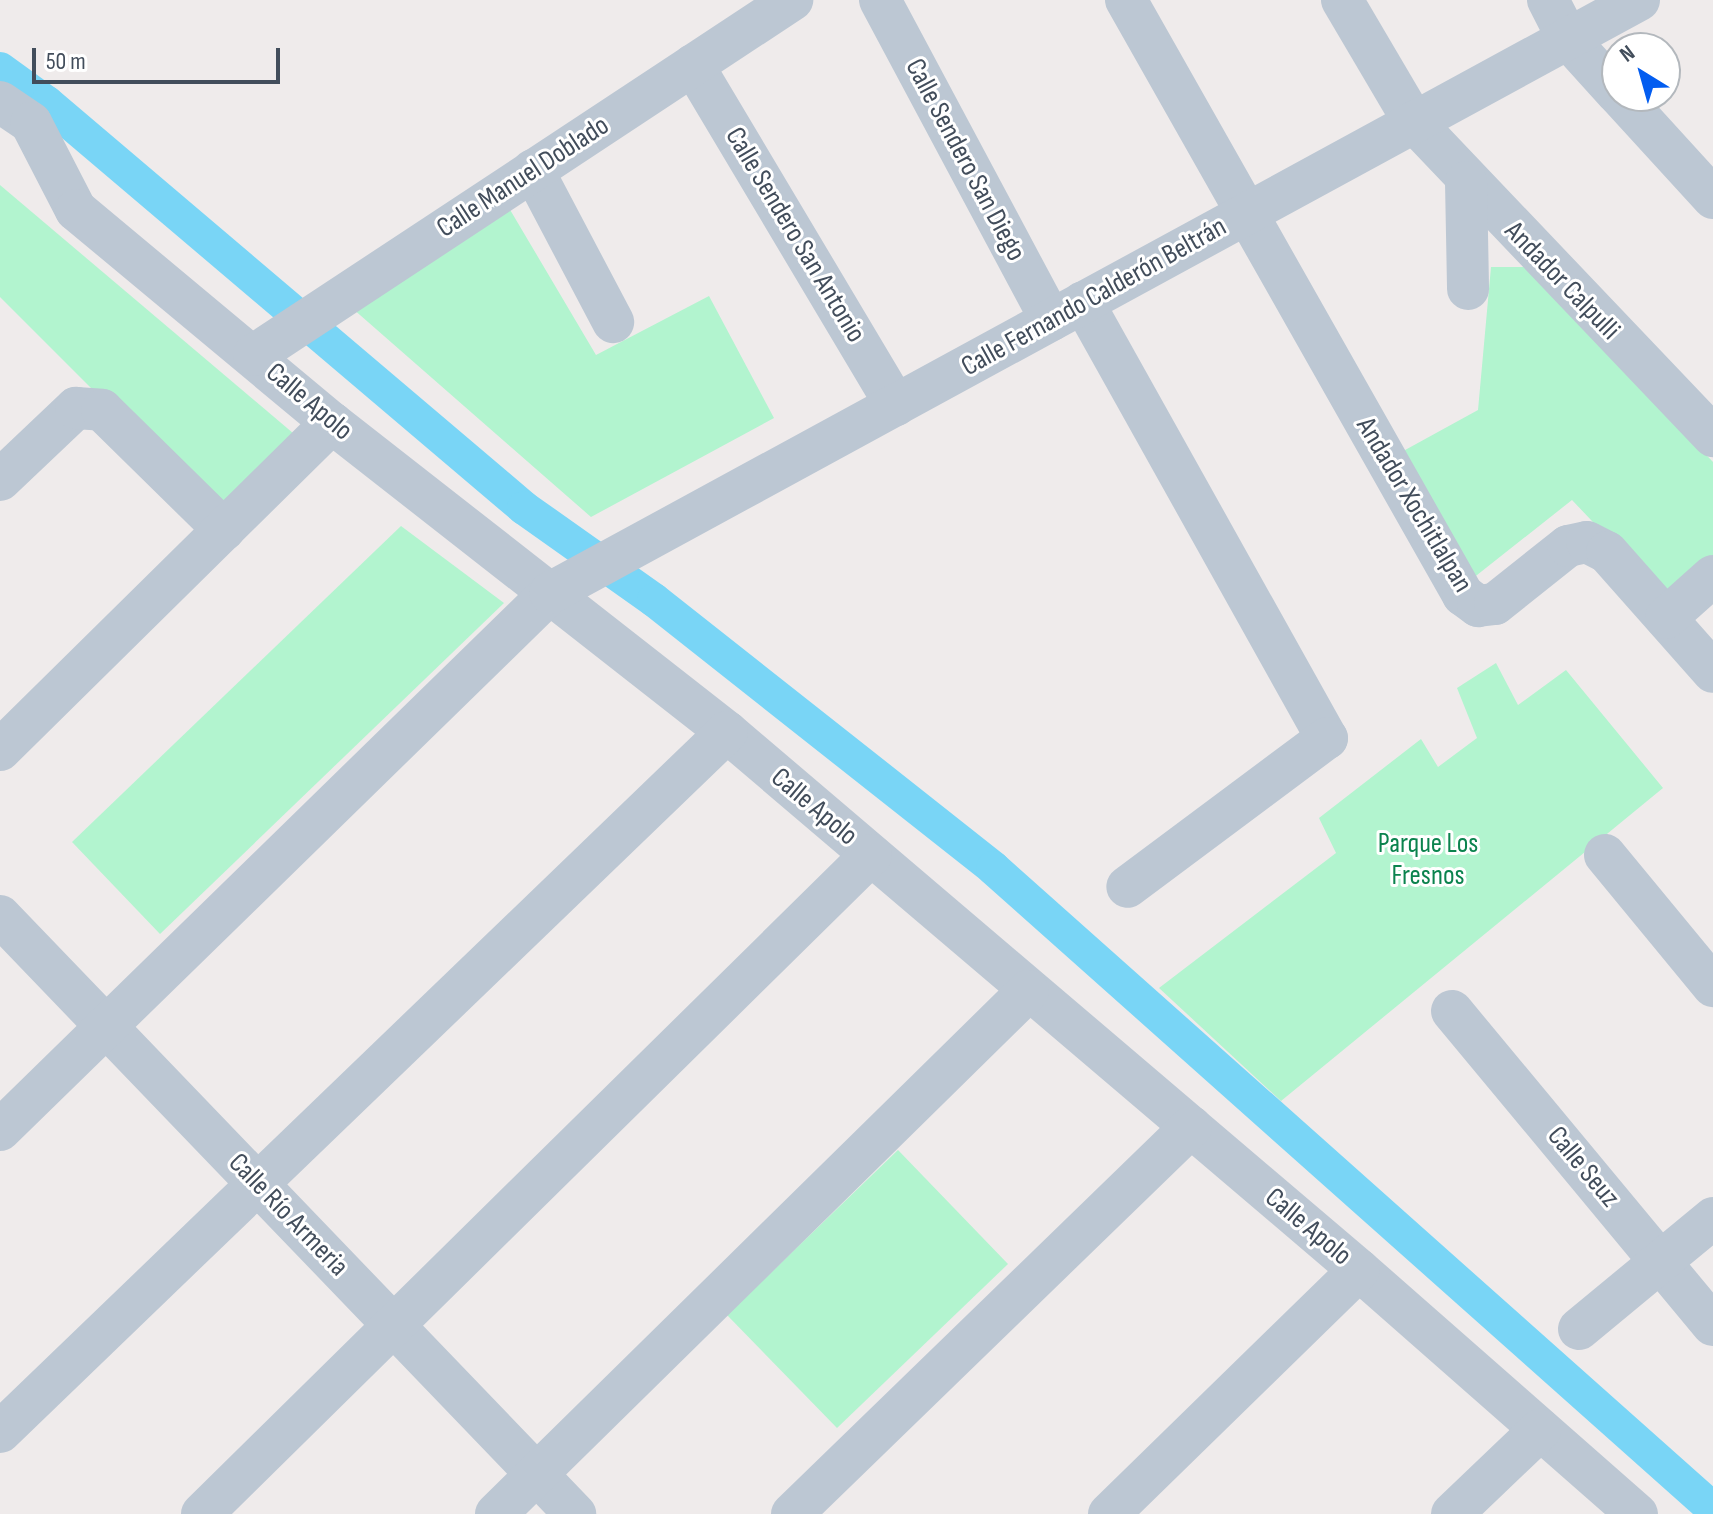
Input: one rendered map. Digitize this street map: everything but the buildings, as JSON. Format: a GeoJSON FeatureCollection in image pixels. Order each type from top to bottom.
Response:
{"type":"FeatureCollection","features":[{"type":"Feature","properties":{"kind":"street","name":"Calle Manuel Doblado"},"geometry":{"type":"LineString","coordinates":[[268,345],[792,0]]}},
{"type":"Feature","properties":{"kind":"street","name":"Calle Sendero San Diego"},"geometry":{"type":"LineString","coordinates":[[880,0],[1327,738],[1127,887]]}},
{"type":"Feature","properties":{"kind":"street","name":"Andador Xochitlalpan"},"geometry":{"type":"LineString","coordinates":[[1126,0],[1244,215],[1463,595],[1478,606],[1495,604],[1568,546],[1587,542],[1607,552],[1713,672]]}},
{"type":"Feature","properties":{"kind":"street","name":"Andador Calpulli"},"geometry":{"type":"LineString","coordinates":[[1342,0],[1414,122],[1466,182],[1705,413]]}},
{"type":"Feature","properties":{"kind":"street"},"geometry":{"type":"LineString","coordinates":[[1548,0],[1568,39],[1601,75]]}},
{"type":"Feature","properties":{"kind":"street","name":"Calle Fernando Calderón Beltrán"},"geometry":{"type":"LineString","coordinates":[[0,1130],[565,585],[1639,0]]}},
{"type":"Feature","properties":{"kind":"street","name":"Calle Sendero San Antonio"},"geometry":{"type":"LineString","coordinates":[[693,65],[896,405]]}},
{"type":"Feature","properties":{"kind":"street","name":"Calle Apolo"},"geometry":{"type":"LineString","coordinates":[[0,102],[31,123],[76,210],[268,345],[332,423],[565,585],[727,732],[1359,1270],[1637,1514]]}},
{"type":"Feature","properties":{"kind":"street"},"geometry":{"type":"LineString","coordinates":[[1634,112],[1713,198]]}},
{"type":"Feature","properties":{"kind":"street"},"geometry":{"type":"LineString","coordinates":[[533,170],[613,322]]}},
{"type":"Feature","properties":{"kind":"street"},"geometry":{"type":"LineString","coordinates":[[1466,182],[1468,289]]}},
{"type":"Feature","properties":{"kind":"street"},"geometry":{"type":"LineString","coordinates":[[0,480],[76,408],[102,410],[224,530]]}},
{"type":"Feature","properties":{"kind":"street"},"geometry":{"type":"LineString","coordinates":[[0,750],[332,423]]}},
{"type":"Feature","properties":{"kind":"street"},"geometry":{"type":"LineString","coordinates":[[1666,618],[1713,576]]}},
{"type":"Feature","properties":{"kind":"street"},"geometry":{"type":"LineString","coordinates":[[0,1432],[727,732]]}},
{"type":"Feature","properties":{"kind":"street"},"geometry":{"type":"LineString","coordinates":[[202,1514],[871,855]]}},
{"type":"Feature","properties":{"kind":"street"},"geometry":{"type":"LineString","coordinates":[[1605,855],[1713,986]]}},
{"type":"Feature","properties":{"kind":"street","name":"Calle Río Armeria"},"geometry":{"type":"LineString","coordinates":[[0,916],[575,1514]]}},
{"type":"Feature","properties":{"kind":"street"},"geometry":{"type":"LineString","coordinates":[[496,1514],[1028,991]]}},
{"type":"Feature","properties":{"kind":"street","name":"Calle Seuz"},"geometry":{"type":"LineString","coordinates":[[1452,1011],[1713,1325]]}},
{"type":"Feature","properties":{"kind":"street"},"geometry":{"type":"LineString","coordinates":[[792,1514],[1191,1127]]}},
{"type":"Feature","properties":{"kind":"street"},"geometry":{"type":"LineString","coordinates":[[1579,1329],[1713,1218]]}},
{"type":"Feature","properties":{"kind":"street"},"geometry":{"type":"LineString","coordinates":[[1109,1514],[1359,1270]]}},
{"type":"Feature","properties":{"kind":"street"},"geometry":{"type":"LineString","coordinates":[[1452,1514],[1540,1430]]}},
{"type":"Feature","properties":{"kind":"green space"},"geometry":{"type":"Polygon","coordinates":[[[0,185],[300,439],[222,519],[0,297],[0,185]]]}},
{"type":"Feature","properties":{"kind":"green space"},"geometry":{"type":"Polygon","coordinates":[[[509,208],[596,355],[709,296],[774,418],[591,517],[352,308],[509,208]]]}},
{"type":"Feature","properties":{"kind":"green space"},"geometry":{"type":"Polygon","coordinates":[[[1491,267],[1527,267],[1713,462],[1713,557],[1667,600],[1572,500],[1472,579],[1396,455],[1478,410],[1491,267]]]}},
{"type":"Feature","properties":{"kind":"green space"},"geometry":{"type":"Polygon","coordinates":[[[401,526],[504,603],[160,934],[72,842],[401,526]]]}},
{"type":"Feature","properties":{"kind":"green space","name":"Parque Los Fresnos"},"geometry":{"type":"Polygon","coordinates":[[[1496,663],[1518,705],[1566,670],[1663,788],[1281,1101],[1159,988],[1336,853],[1319,818],[1421,739],[1438,767],[1477,738],[1457,688],[1496,663]]]}},
{"type":"Feature","properties":{"kind":"green space"},"geometry":{"type":"Polygon","coordinates":[[[898,1150],[1008,1264],[837,1428],[727,1315],[898,1150]]]}},
{"type":"Feature","properties":{"kind":"waterway"},"geometry":{"type":"LineString","coordinates":[[0,69],[47,103],[524,508],[654,600],[993,868],[1713,1509]]}}]}
